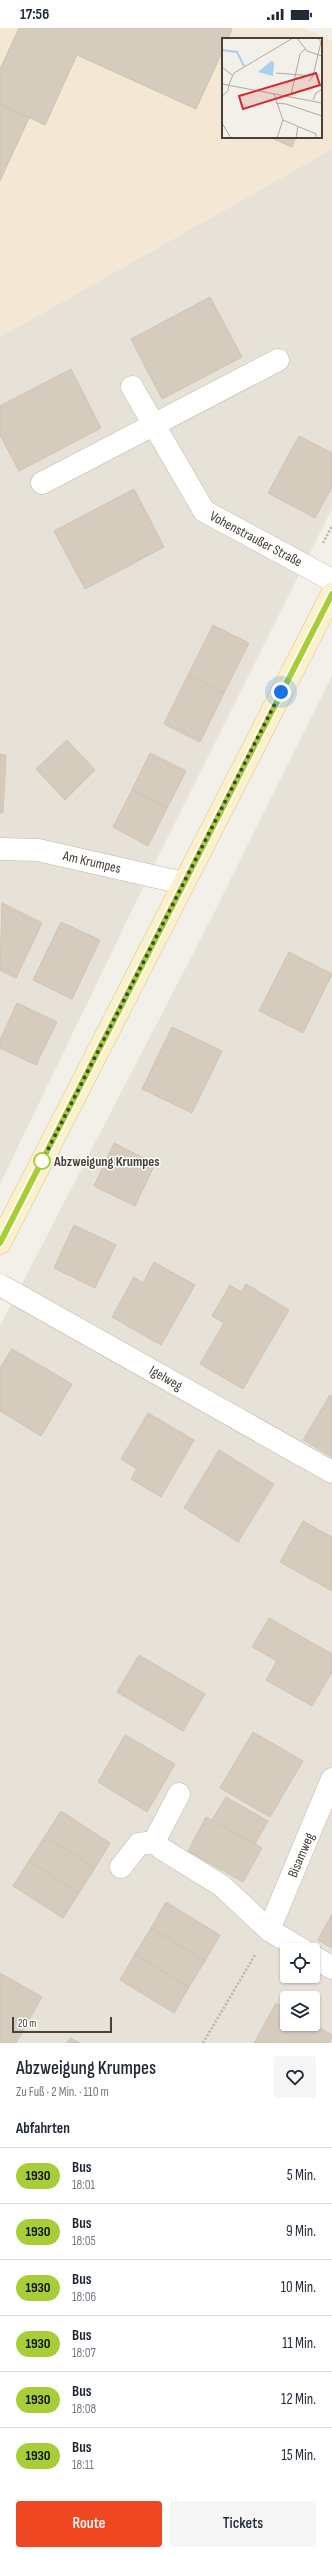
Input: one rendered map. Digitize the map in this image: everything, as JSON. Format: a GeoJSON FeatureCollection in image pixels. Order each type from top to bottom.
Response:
{"type":"FeatureCollection","features":[{"type":"Feature","properties":{"kind":"main road"},"geometry":{"type":"LineString","coordinates":[[0,1243],[332,594]]}},
{"type":"Feature","properties":{"kind":"street"},"geometry":{"type":"LineString","coordinates":[[42,483],[278,360]]}},
{"type":"Feature","properties":{"kind":"street","name":"Vohenstraußer Straße"},"geometry":{"type":"LineString","coordinates":[[132,387],[204,511],[332,580]]}},
{"type":"Feature","properties":{"kind":"street","name":"Am Krumpes"},"geometry":{"type":"LineString","coordinates":[[0,849],[38,850],[183,883]]}},
{"type":"Feature","properties":{"kind":"street","name":"Igelweg"},"geometry":{"type":"LineString","coordinates":[[0,1285],[332,1472]]}},
{"type":"Feature","properties":{"kind":"street","name":"Bisamweg"},"geometry":{"type":"LineString","coordinates":[[269,1930],[332,1779]]}},
{"type":"Feature","properties":{"kind":"street"},"geometry":{"type":"LineString","coordinates":[[154,1842],[179,1794]]}},
{"type":"Feature","properties":{"kind":"street"},"geometry":{"type":"LineString","coordinates":[[121,1867],[139,1844],[154,1842],[162,1849],[222,1886],[269,1930],[291,1943]]}},
{"type":"Feature","properties":{"kind":"street"},"geometry":{"type":"LineString","coordinates":[[320,1960],[332,1968]]}},
{"type":"Feature","properties":{"kind":"path"},"geometry":{"type":"LineString","coordinates":[[203,2043],[269,1930]]}},
{"type":"Feature","properties":{"kind":"shaded area"},"geometry":{"type":"Polygon","coordinates":[[[0,28],[304,28],[332,40],[332,149],[0,337],[0,28]]]}},
{"type":"Feature","properties":{"kind":"shaded area"},"geometry":{"type":"Polygon","coordinates":[[[332,149],[332,509],[150,873],[0,1184],[0,337],[332,149]]]}},
{"type":"Feature","properties":{"kind":"shaded area"},"geometry":{"type":"Polygon","coordinates":[[[332,676],[332,2043],[0,2043],[0,1326],[213,915],[332,676]]]}},
{"type":"Feature","properties":{"kind":"building"},"geometry":{"type":"Polygon","coordinates":[[[19,28],[232,29],[228,38],[222,38],[222,52],[196,109],[77,55],[45,125],[0,104],[0,69],[19,28]]]}},
{"type":"Feature","properties":{"kind":"building"},"geometry":{"type":"Polygon","coordinates":[[[0,104],[29,118],[0,181],[0,104]]]}},
{"type":"Feature","properties":{"kind":"building"},"geometry":{"type":"Polygon","coordinates":[[[271,138],[296,138],[292,147],[271,138]]]}},
{"type":"Feature","properties":{"kind":"building"},"geometry":{"type":"Polygon","coordinates":[[[210,297],[242,357],[162,399],[131,339],[210,297]]]}},
{"type":"Feature","properties":{"kind":"building"},"geometry":{"type":"Polygon","coordinates":[[[71,369],[101,428],[19,471],[0,435],[0,406],[71,369]]]}},
{"type":"Feature","properties":{"kind":"building"},"geometry":{"type":"Polygon","coordinates":[[[299,436],[332,453],[332,487],[315,518],[268,493],[299,436]]]}},
{"type":"Feature","properties":{"kind":"building"},"geometry":{"type":"Polygon","coordinates":[[[134,489],[164,547],[85,589],[54,531],[134,489]]]}},
{"type":"Feature","properties":{"kind":"building"},"geometry":{"type":"Polygon","coordinates":[[[213,625],[249,643],[224,693],[188,675],[213,625]]]}},
{"type":"Feature","properties":{"kind":"building"},"geometry":{"type":"Polygon","coordinates":[[[188,675],[224,693],[200,742],[164,724],[188,675]]]}},
{"type":"Feature","properties":{"kind":"building"},"geometry":{"type":"Polygon","coordinates":[[[67,740],[95,770],[65,800],[36,769],[67,740]]]}},
{"type":"Feature","properties":{"kind":"building"},"geometry":{"type":"Polygon","coordinates":[[[150,753],[186,771],[167,808],[132,790],[150,753]]]}},
{"type":"Feature","properties":{"kind":"building"},"geometry":{"type":"Polygon","coordinates":[[[0,754],[6,755],[3,813],[0,813],[0,754]]]}},
{"type":"Feature","properties":{"kind":"building"},"geometry":{"type":"Polygon","coordinates":[[[132,790],[167,808],[148,846],[113,827],[132,790]]]}},
{"type":"Feature","properties":{"kind":"building"},"geometry":{"type":"Polygon","coordinates":[[[2,903],[42,923],[16,978],[0,970],[2,903]]]}},
{"type":"Feature","properties":{"kind":"building"},"geometry":{"type":"Polygon","coordinates":[[[61,922],[100,940],[72,999],[33,980],[61,922]]]}},
{"type":"Feature","properties":{"kind":"building"},"geometry":{"type":"Polygon","coordinates":[[[289,952],[332,974],[303,1033],[259,1011],[289,952]]]}},
{"type":"Feature","properties":{"kind":"building"},"geometry":{"type":"Polygon","coordinates":[[[17,1003],[57,1022],[36,1065],[0,1048],[0,1040],[17,1003]]]}},
{"type":"Feature","properties":{"kind":"building"},"geometry":{"type":"Polygon","coordinates":[[[172,1027],[222,1051],[192,1113],[142,1089],[172,1027]]]}},
{"type":"Feature","properties":{"kind":"building"},"geometry":{"type":"Polygon","coordinates":[[[114,1143],[155,1164],[135,1206],[94,1186],[114,1143]]]}},
{"type":"Feature","properties":{"kind":"building"},"geometry":{"type":"Polygon","coordinates":[[[74,1225],[116,1245],[95,1288],[54,1268],[74,1225]]]}},
{"type":"Feature","properties":{"kind":"building"},"geometry":{"type":"Polygon","coordinates":[[[154,1262],[195,1285],[161,1345],[112,1317],[134,1277],[143,1283],[154,1262]]]}},
{"type":"Feature","properties":{"kind":"building"},"geometry":{"type":"Polygon","coordinates":[[[246,1284],[289,1310],[243,1389],[200,1364],[224,1323],[212,1316],[230,1285],[241,1292],[246,1284]]]}},
{"type":"Feature","properties":{"kind":"building"},"geometry":{"type":"Polygon","coordinates":[[[12,1349],[72,1384],[41,1436],[0,1411],[0,1368],[12,1349]]]}},
{"type":"Feature","properties":{"kind":"building"},"geometry":{"type":"Polygon","coordinates":[[[330,1395],[332,1396],[332,1457],[303,1440],[330,1395]]]}},
{"type":"Feature","properties":{"kind":"building"},"geometry":{"type":"Polygon","coordinates":[[[148,1413],[194,1440],[161,1497],[131,1479],[137,1469],[121,1459],[148,1413]]]}},
{"type":"Feature","properties":{"kind":"building"},"geometry":{"type":"Polygon","coordinates":[[[219,1450],[274,1484],[238,1542],[184,1508],[219,1450]]]}},
{"type":"Feature","properties":{"kind":"building"},"geometry":{"type":"Polygon","coordinates":[[[303,1521],[332,1537],[332,1591],[280,1562],[303,1521]]]}},
{"type":"Feature","properties":{"kind":"building"},"geometry":{"type":"Polygon","coordinates":[[[269,1618],[332,1654],[332,1672],[312,1706],[266,1680],[277,1661],[252,1647],[269,1618]]]}},
{"type":"Feature","properties":{"kind":"building"},"geometry":{"type":"Polygon","coordinates":[[[139,1655],[205,1694],[183,1731],[117,1692],[139,1655]]]}},
{"type":"Feature","properties":{"kind":"building"},"geometry":{"type":"Polygon","coordinates":[[[253,1732],[303,1761],[270,1817],[220,1788],[253,1732]]]}},
{"type":"Feature","properties":{"kind":"building"},"geometry":{"type":"Polygon","coordinates":[[[125,1735],[175,1764],[147,1812],[98,1782],[125,1735]]]}},
{"type":"Feature","properties":{"kind":"building"},"geometry":{"type":"Polygon","coordinates":[[[226,1797],[268,1821],[255,1844],[212,1820],[226,1797]]]}},
{"type":"Feature","properties":{"kind":"building"},"geometry":{"type":"Polygon","coordinates":[[[61,1811],[110,1843],[95,1868],[45,1836],[61,1811]]]}},
{"type":"Feature","properties":{"kind":"building"},"geometry":{"type":"Polygon","coordinates":[[[206,1817],[262,1848],[243,1882],[188,1851],[206,1817]]]}},
{"type":"Feature","properties":{"kind":"building"},"geometry":{"type":"Polygon","coordinates":[[[45,1836],[95,1868],[79,1893],[29,1861],[45,1836]]]}},
{"type":"Feature","properties":{"kind":"building"},"geometry":{"type":"Polygon","coordinates":[[[29,1861],[79,1893],[63,1918],[13,1886],[29,1861]]]}},
{"type":"Feature","properties":{"kind":"building"},"geometry":{"type":"Polygon","coordinates":[[[166,1902],[220,1935],[205,1961],[151,1928],[166,1902]]]}},
{"type":"Feature","properties":{"kind":"building"},"geometry":{"type":"Polygon","coordinates":[[[332,1914],[332,1948],[318,1940],[332,1914]]]}},
{"type":"Feature","properties":{"kind":"building"},"geometry":{"type":"Polygon","coordinates":[[[151,1928],[205,1961],[189,1987],[135,1954],[151,1928]]]}},
{"type":"Feature","properties":{"kind":"building"},"geometry":{"type":"Polygon","coordinates":[[[135,1954],[189,1987],[174,2013],[120,1980],[135,1954]]]}},
{"type":"Feature","properties":{"kind":"building"},"geometry":{"type":"Polygon","coordinates":[[[0,1973],[42,1997],[16,2043],[0,2043],[0,1973]]]}},
{"type":"Feature","properties":{"kind":"building"},"geometry":{"type":"Polygon","coordinates":[[[276,2003],[280,2006],[280,2031],[320,2031],[320,2028],[332,2035],[330,2043],[254,2043],[276,2003]]]}},
{"type":"Feature","properties":{"kind":"building"},"geometry":{"type":"Polygon","coordinates":[[[70,2038],[80,2043],[67,2043],[70,2038]]]}},
{"type":"Feature","properties":{"kind":"bus line","name":"1930"},"geometry":{"type":"LineString","coordinates":[[0,1243],[332,594]]}},
{"type":"Feature","properties":{"kind":"place","name":"Abzweigung Krumpes"},"geometry":{"type":"Point","coordinates":[42,1161]}},
{"type":"Feature","properties":{"kind":"route"},"geometry":{"type":"LineString","coordinates":[[42,1161],[281,692]]}}]}
